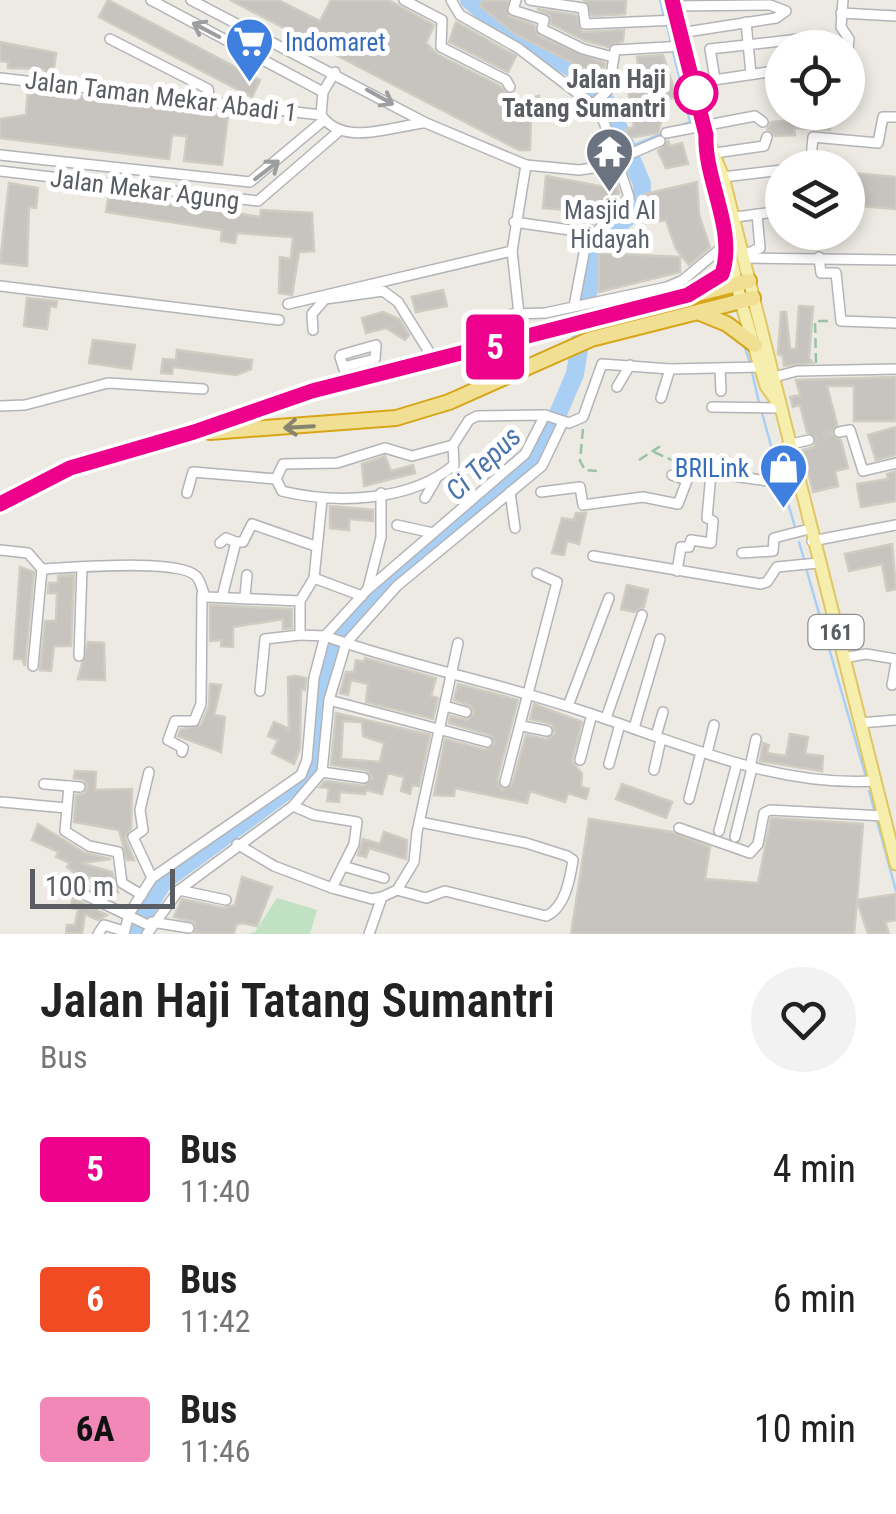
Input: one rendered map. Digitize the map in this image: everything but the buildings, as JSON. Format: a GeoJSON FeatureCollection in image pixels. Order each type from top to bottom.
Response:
{"type":"FeatureCollection","features":[{"type":"Feature","properties":{"kind":"highway"},"geometry":{"type":"LineString","coordinates":[[688,295],[722,274],[726,246]]}},
{"type":"Feature","properties":{"kind":"highway"},"geometry":{"type":"LineString","coordinates":[[0,504],[70,468],[348,383],[743,282]]}},
{"type":"Feature","properties":{"kind":"highway"},"geometry":{"type":"LineString","coordinates":[[194,432],[396,418],[450,402],[592,340],[747,300]]}},
{"type":"Feature","properties":{"kind":"highway"},"geometry":{"type":"LineString","coordinates":[[699,312],[727,324],[755,345]]}},
{"type":"Feature","properties":{"kind":"highway"},"geometry":{"type":"LineString","coordinates":[[519,341],[530,365]]}},
{"type":"Feature","properties":{"kind":"main road","name":"161"},"geometry":{"type":"LineString","coordinates":[[672,3],[726,219],[743,257],[743,282],[755,345],[777,404]]}},
{"type":"Feature","properties":{"kind":"main road","name":"161"},"geometry":{"type":"LineString","coordinates":[[711,153],[723,177],[726,246],[743,282]]}},
{"type":"Feature","properties":{"kind":"main road","name":"161"},"geometry":{"type":"LineString","coordinates":[[747,300],[774,377],[787,444],[786,479],[811,535],[810,564],[843,658],[884,816],[892,831],[896,864]]}},
{"type":"Feature","properties":{"kind":"street"},"geometry":{"type":"LineString","coordinates":[[151,0],[323,92]]}},
{"type":"Feature","properties":{"kind":"street"},"geometry":{"type":"LineString","coordinates":[[191,0],[426,122],[526,165],[579,170],[618,159],[663,137],[758,116],[762,122]]}},
{"type":"Feature","properties":{"kind":"street"},"geometry":{"type":"LineString","coordinates":[[404,0],[442,20],[440,47],[506,80],[510,87]]}},
{"type":"Feature","properties":{"kind":"street"},"geometry":{"type":"LineString","coordinates":[[451,0],[460,16],[518,48],[597,101],[628,196],[591,234],[575,306]]}},
{"type":"Feature","properties":{"kind":"street"},"geometry":{"type":"LineString","coordinates":[[516,0],[513,10],[545,20],[542,28],[583,49],[613,56]]}},
{"type":"Feature","properties":{"kind":"street"},"geometry":{"type":"LineString","coordinates":[[530,0],[582,8],[586,24],[680,33]]}},
{"type":"Feature","properties":{"kind":"street"},"geometry":{"type":"LineString","coordinates":[[842,30],[843,0]]}},
{"type":"Feature","properties":{"kind":"street"},"geometry":{"type":"LineString","coordinates":[[597,101],[612,77],[615,50],[786,12],[754,5],[672,3]]}},
{"type":"Feature","properties":{"kind":"street"},"geometry":{"type":"LineString","coordinates":[[842,13],[896,16]]}},
{"type":"Feature","properties":{"kind":"street"},"geometry":{"type":"LineString","coordinates":[[746,22],[752,74]]}},
{"type":"Feature","properties":{"kind":"street"},"geometry":{"type":"LineString","coordinates":[[110,39],[208,89],[210,101]]}},
{"type":"Feature","properties":{"kind":"street"},"geometry":{"type":"LineString","coordinates":[[715,79],[710,49],[765,42]]}},
{"type":"Feature","properties":{"kind":"street"},"geometry":{"type":"LineString","coordinates":[[334,72],[323,92],[322,117],[338,132],[356,134],[426,122]]}},
{"type":"Feature","properties":{"kind":"street"},"geometry":{"type":"LineString","coordinates":[[693,83],[765,72]]}},
{"type":"Feature","properties":{"kind":"street","name":"Jalan Taman Mekar Abadi 1"},"geometry":{"type":"LineString","coordinates":[[0,78],[322,117]]}},
{"type":"Feature","properties":{"kind":"street"},"geometry":{"type":"LineString","coordinates":[[813,150],[814,138],[878,144],[883,116],[896,117]]}},
{"type":"Feature","properties":{"kind":"street","name":"Jalan Mekar Agung"},"geometry":{"type":"LineString","coordinates":[[0,154],[250,182],[322,117]]}},
{"type":"Feature","properties":{"kind":"street","name":"Jalan Mekar Agung"},"geometry":{"type":"LineString","coordinates":[[0,172],[258,201],[338,132]]}},
{"type":"Feature","properties":{"kind":"street"},"geometry":{"type":"LineString","coordinates":[[711,153],[764,146],[768,137]]}},
{"type":"Feature","properties":{"kind":"street"},"geometry":{"type":"LineString","coordinates":[[22,174],[23,157]]}},
{"type":"Feature","properties":{"kind":"street"},"geometry":{"type":"LineString","coordinates":[[526,165],[512,251],[516,314],[593,304],[683,280],[726,246]]}},
{"type":"Feature","properties":{"kind":"street"},"geometry":{"type":"LineString","coordinates":[[126,186],[128,168]]}},
{"type":"Feature","properties":{"kind":"street"},"geometry":{"type":"LineString","coordinates":[[723,177],[765,172]]}},
{"type":"Feature","properties":{"kind":"street"},"geometry":{"type":"LineString","coordinates":[[726,219],[765,213]]}},
{"type":"Feature","properties":{"kind":"street"},"geometry":{"type":"LineString","coordinates":[[743,257],[760,248],[757,214]]}},
{"type":"Feature","properties":{"kind":"street"},"geometry":{"type":"LineString","coordinates":[[514,222],[591,234]]}},
{"type":"Feature","properties":{"kind":"street"},"geometry":{"type":"LineString","coordinates":[[288,304],[512,251]]}},
{"type":"Feature","properties":{"kind":"street"},"geometry":{"type":"LineString","coordinates":[[743,257],[896,260]]}},
{"type":"Feature","properties":{"kind":"street"},"geometry":{"type":"LineString","coordinates":[[820,258],[820,273],[836,274],[841,321],[896,323]]}},
{"type":"Feature","properties":{"kind":"street"},"geometry":{"type":"LineString","coordinates":[[0,286],[279,320]]}},
{"type":"Feature","properties":{"kind":"street"},"geometry":{"type":"LineString","coordinates":[[312,330],[312,314],[318,304],[360,288],[391,295],[436,362]]}},
{"type":"Feature","properties":{"kind":"street"},"geometry":{"type":"LineString","coordinates":[[616,387],[630,365]]}},
{"type":"Feature","properties":{"kind":"street"},"geometry":{"type":"LineString","coordinates":[[425,498],[435,481],[454,465],[454,445],[472,417],[547,415],[562,422],[584,418],[600,366],[670,370],[761,367]]}},
{"type":"Feature","properties":{"kind":"street"},"geometry":{"type":"LineString","coordinates":[[344,367],[348,383]]}},
{"type":"Feature","properties":{"kind":"street"},"geometry":{"type":"LineString","coordinates":[[720,369],[721,391]]}},
{"type":"Feature","properties":{"kind":"street"},"geometry":{"type":"LineString","coordinates":[[661,398],[670,370]]}},
{"type":"Feature","properties":{"kind":"street"},"geometry":{"type":"LineString","coordinates":[[774,377],[816,371],[896,370]]}},
{"type":"Feature","properties":{"kind":"street"},"geometry":{"type":"LineString","coordinates":[[0,406],[25,405],[108,384],[203,389]]}},
{"type":"Feature","properties":{"kind":"street"},"geometry":{"type":"LineString","coordinates":[[712,407],[777,404]]}},
{"type":"Feature","properties":{"kind":"street"},"geometry":{"type":"LineString","coordinates":[[98,934],[101,925],[124,933],[130,914],[152,878],[300,775],[308,746],[311,693],[326,636],[364,593],[525,454],[547,415]]}},
{"type":"Feature","properties":{"kind":"street"},"geometry":{"type":"LineString","coordinates":[[148,926],[178,890],[293,806],[322,772],[329,700],[344,642],[397,586],[542,466],[562,422]]}},
{"type":"Feature","properties":{"kind":"street"},"geometry":{"type":"LineString","coordinates":[[839,432],[850,430],[863,470],[896,463]]}},
{"type":"Feature","properties":{"kind":"street"},"geometry":{"type":"LineString","coordinates":[[787,444],[809,440]]}},
{"type":"Feature","properties":{"kind":"street"},"geometry":{"type":"LineString","coordinates":[[276,478],[283,464],[337,462],[386,448],[412,456],[454,445]]}},
{"type":"Feature","properties":{"kind":"street"},"geometry":{"type":"LineString","coordinates":[[187,493],[192,472],[276,478]]}},
{"type":"Feature","properties":{"kind":"street"},"geometry":{"type":"LineString","coordinates":[[678,571],[681,547],[689,547],[691,540],[711,542],[713,521],[707,518],[711,473]]}},
{"type":"Feature","properties":{"kind":"street"},"geometry":{"type":"LineString","coordinates":[[672,475],[711,473],[786,479]]}},
{"type":"Feature","properties":{"kind":"street"},"geometry":{"type":"LineString","coordinates":[[541,492],[580,486],[583,505],[643,497],[671,504],[679,502],[688,475]]}},
{"type":"Feature","properties":{"kind":"street"},"geometry":{"type":"LineString","coordinates":[[276,478],[282,491],[322,500],[435,481]]}},
{"type":"Feature","properties":{"kind":"street"},"geometry":{"type":"LineString","coordinates":[[510,492],[515,528]]}},
{"type":"Feature","properties":{"kind":"street"},"geometry":{"type":"LineString","coordinates":[[364,593],[381,537],[381,493]]}},
{"type":"Feature","properties":{"kind":"street"},"geometry":{"type":"LineString","coordinates":[[300,635],[300,601],[314,578],[322,500]]}},
{"type":"Feature","properties":{"kind":"street"},"geometry":{"type":"LineString","coordinates":[[669,517],[671,504]]}},
{"type":"Feature","properties":{"kind":"street"},"geometry":{"type":"LineString","coordinates":[[220,543],[226,538],[243,542],[252,524],[316,546]]}},
{"type":"Feature","properties":{"kind":"street"},"geometry":{"type":"LineString","coordinates":[[398,525],[433,534]]}},
{"type":"Feature","properties":{"kind":"street"},"geometry":{"type":"LineString","coordinates":[[742,553],[773,551],[774,538],[895,528]]}},
{"type":"Feature","properties":{"kind":"street"},"geometry":{"type":"LineString","coordinates":[[222,596],[236,542]]}},
{"type":"Feature","properties":{"kind":"street"},"geometry":{"type":"LineString","coordinates":[[0,550],[28,553],[42,569],[33,666]]}},
{"type":"Feature","properties":{"kind":"street"},"geometry":{"type":"LineString","coordinates":[[592,556],[761,584],[767,582],[775,567],[810,564]]}},
{"type":"Feature","properties":{"kind":"street"},"geometry":{"type":"LineString","coordinates":[[42,569],[120,566],[194,574],[202,594],[200,704],[194,721],[176,721],[168,740],[183,748],[182,752]]}},
{"type":"Feature","properties":{"kind":"street"},"geometry":{"type":"LineString","coordinates":[[80,656],[82,568]]}},
{"type":"Feature","properties":{"kind":"street"},"geometry":{"type":"LineString","coordinates":[[505,782],[530,698],[557,582],[537,574]]}},
{"type":"Feature","properties":{"kind":"street"},"geometry":{"type":"LineString","coordinates":[[245,596],[247,575]]}},
{"type":"Feature","properties":{"kind":"street"},"geometry":{"type":"LineString","coordinates":[[314,578],[364,593]]}},
{"type":"Feature","properties":{"kind":"street"},"geometry":{"type":"LineString","coordinates":[[202,594],[300,601]]}},
{"type":"Feature","properties":{"kind":"street"},"geometry":{"type":"LineString","coordinates":[[568,706],[609,598]]}},
{"type":"Feature","properties":{"kind":"street"},"geometry":{"type":"LineString","coordinates":[[606,718],[642,615]]}},
{"type":"Feature","properties":{"kind":"street"},"geometry":{"type":"LineString","coordinates":[[260,690],[265,639],[326,636],[568,706],[751,767],[796,778],[874,780]]}},
{"type":"Feature","properties":{"kind":"street"},"geometry":{"type":"LineString","coordinates":[[634,728],[660,639]]}},
{"type":"Feature","properties":{"kind":"street"},"geometry":{"type":"LineString","coordinates":[[237,844],[274,866],[372,900],[398,890],[414,862],[458,643]]}},
{"type":"Feature","properties":{"kind":"street"},"geometry":{"type":"LineString","coordinates":[[843,658],[866,654],[896,661],[892,685]]}},
{"type":"Feature","properties":{"kind":"street"},"geometry":{"type":"LineString","coordinates":[[329,700],[487,742]]}},
{"type":"Feature","properties":{"kind":"street"},"geometry":{"type":"LineString","coordinates":[[445,706],[466,712]]}},
{"type":"Feature","properties":{"kind":"street"},"geometry":{"type":"LineString","coordinates":[[654,770],[663,712]]}},
{"type":"Feature","properties":{"kind":"street"},"geometry":{"type":"LineString","coordinates":[[580,760],[592,714]]}},
{"type":"Feature","properties":{"kind":"street"},"geometry":{"type":"LineString","coordinates":[[860,723],[896,720]]}},
{"type":"Feature","properties":{"kind":"street"},"geometry":{"type":"LineString","coordinates":[[609,764],[620,724]]}},
{"type":"Feature","properties":{"kind":"street"},"geometry":{"type":"LineString","coordinates":[[522,726],[547,731]]}},
{"type":"Feature","properties":{"kind":"street"},"geometry":{"type":"LineString","coordinates":[[689,800],[714,726]]}},
{"type":"Feature","properties":{"kind":"street"},"geometry":{"type":"LineString","coordinates":[[735,837],[756,739]]}},
{"type":"Feature","properties":{"kind":"street"},"geometry":{"type":"LineString","coordinates":[[719,832],[737,762]]}},
{"type":"Feature","properties":{"kind":"street"},"geometry":{"type":"LineString","coordinates":[[150,772],[140,810],[143,830],[133,837],[152,878]]}},
{"type":"Feature","properties":{"kind":"street"},"geometry":{"type":"LineString","coordinates":[[322,772],[364,778]]}},
{"type":"Feature","properties":{"kind":"street"},"geometry":{"type":"LineString","coordinates":[[44,784],[74,786],[66,808],[66,831],[90,846],[118,852],[122,883],[142,895]]}},
{"type":"Feature","properties":{"kind":"street"},"geometry":{"type":"LineString","coordinates":[[729,794],[745,798]]}},
{"type":"Feature","properties":{"kind":"street"},"geometry":{"type":"LineString","coordinates":[[2,802],[66,808]]}},
{"type":"Feature","properties":{"kind":"street"},"geometry":{"type":"LineString","coordinates":[[293,806],[314,815],[357,822],[354,844],[332,888]]}},
{"type":"Feature","properties":{"kind":"street"},"geometry":{"type":"LineString","coordinates":[[679,828],[750,853],[758,844],[764,813],[770,810],[884,816]]}},
{"type":"Feature","properties":{"kind":"street"},"geometry":{"type":"LineString","coordinates":[[398,890],[426,898],[446,892],[552,915],[566,888],[573,860],[526,843],[420,822]]}},
{"type":"Feature","properties":{"kind":"street"},"geometry":{"type":"LineString","coordinates":[[342,866],[384,878]]}},
{"type":"Feature","properties":{"kind":"street"},"geometry":{"type":"LineString","coordinates":[[75,890],[148,926],[188,928]]}},
{"type":"Feature","properties":{"kind":"street"},"geometry":{"type":"LineString","coordinates":[[178,890],[226,900]]}},
{"type":"Feature","properties":{"kind":"street"},"geometry":{"type":"LineString","coordinates":[[369,934],[382,897]]}},
{"type":"Feature","properties":{"kind":"path"},"geometry":{"type":"LineString","coordinates":[[816,371],[815,321],[841,321]]}},
{"type":"Feature","properties":{"kind":"path"},"geometry":{"type":"LineString","coordinates":[[584,418],[580,461],[585,470],[597,471]]}},
{"type":"Feature","properties":{"kind":"path"},"geometry":{"type":"LineString","coordinates":[[639,460],[662,445]]}},
{"type":"Feature","properties":{"kind":"path"},"geometry":{"type":"LineString","coordinates":[[654,452],[688,475]]}},
{"type":"Feature","properties":{"kind":"green space"},"geometry":{"type":"Polygon","coordinates":[[[277,898],[317,910],[310,934],[247,934],[255,932],[277,898]]]}},
{"type":"Feature","properties":{"kind":"waterway","name":"Ci Tepus"},"geometry":{"type":"LineString","coordinates":[[131,934],[164,881],[312,772],[322,682],[349,623],[542,451],[575,374],[596,244],[641,206],[642,184],[609,105],[580,73],[511,34],[469,0]]}},
{"type":"Feature","properties":{"kind":"waterway"},"geometry":{"type":"LineString","coordinates":[[660,0],[664,16]]}},
{"type":"Feature","properties":{"kind":"waterway"},"geometry":{"type":"LineString","coordinates":[[683,11],[687,28]]}},
{"type":"Feature","properties":{"kind":"waterway"},"geometry":{"type":"LineString","coordinates":[[667,26],[671,42]]}},
{"type":"Feature","properties":{"kind":"waterway"},"geometry":{"type":"LineString","coordinates":[[689,37],[699,78]]}},
{"type":"Feature","properties":{"kind":"waterway"},"geometry":{"type":"LineString","coordinates":[[673,51],[690,122],[682,125]]}},
{"type":"Feature","properties":{"kind":"waterway"},"geometry":{"type":"LineString","coordinates":[[701,86],[709,118]]}},
{"type":"Feature","properties":{"kind":"waterway"},"geometry":{"type":"LineString","coordinates":[[627,148],[661,134]]}},
{"type":"Feature","properties":{"kind":"waterway"},"geometry":{"type":"LineString","coordinates":[[744,345],[751,365]]}},
{"type":"Feature","properties":{"kind":"waterway"},"geometry":{"type":"LineString","coordinates":[[752,372],[759,403]]}},
{"type":"Feature","properties":{"kind":"waterway"},"geometry":{"type":"LineString","coordinates":[[762,413],[780,478]]}},
{"type":"Feature","properties":{"kind":"waterway"},"geometry":{"type":"LineString","coordinates":[[783,486],[795,527]]}},
{"type":"Feature","properties":{"kind":"waterway"},"geometry":{"type":"LineString","coordinates":[[799,542],[804,559]]}},
{"type":"Feature","properties":{"kind":"waterway"},"geometry":{"type":"LineString","coordinates":[[806,568],[866,777]]}},
{"type":"Feature","properties":{"kind":"waterway"},"geometry":{"type":"LineString","coordinates":[[869,791],[875,813]]}},
{"type":"Feature","properties":{"kind":"waterway"},"geometry":{"type":"LineString","coordinates":[[877,821],[896,891]]}},
{"type":"Feature","properties":{"kind":"tunnel"},"geometry":{"type":"LineString","coordinates":[[809,440],[839,432]]}},
{"type":"Feature","properties":{"kind":"bus line","name":"5"},"geometry":{"type":"LineString","coordinates":[[0,504],[70,468],[194,432],[312,391],[594,322],[688,295],[714,280],[722,274],[727,248],[705,154],[706,135],[672,0]]}},
{"type":"Feature","properties":{"kind":"place","name":"Indomaret"},"geometry":{"type":"Point","coordinates":[250,84]}},
{"type":"Feature","properties":{"kind":"place","name":"Jalan Haji Tatang Sumantri"},"geometry":{"type":"Point","coordinates":[696,93]}},
{"type":"Feature","properties":{"kind":"place","name":"Masjid Al Hidayah"},"geometry":{"type":"Point","coordinates":[610,194]}},
{"type":"Feature","properties":{"kind":"place","name":"BRILink"},"geometry":{"type":"Point","coordinates":[784,510]}}]}
